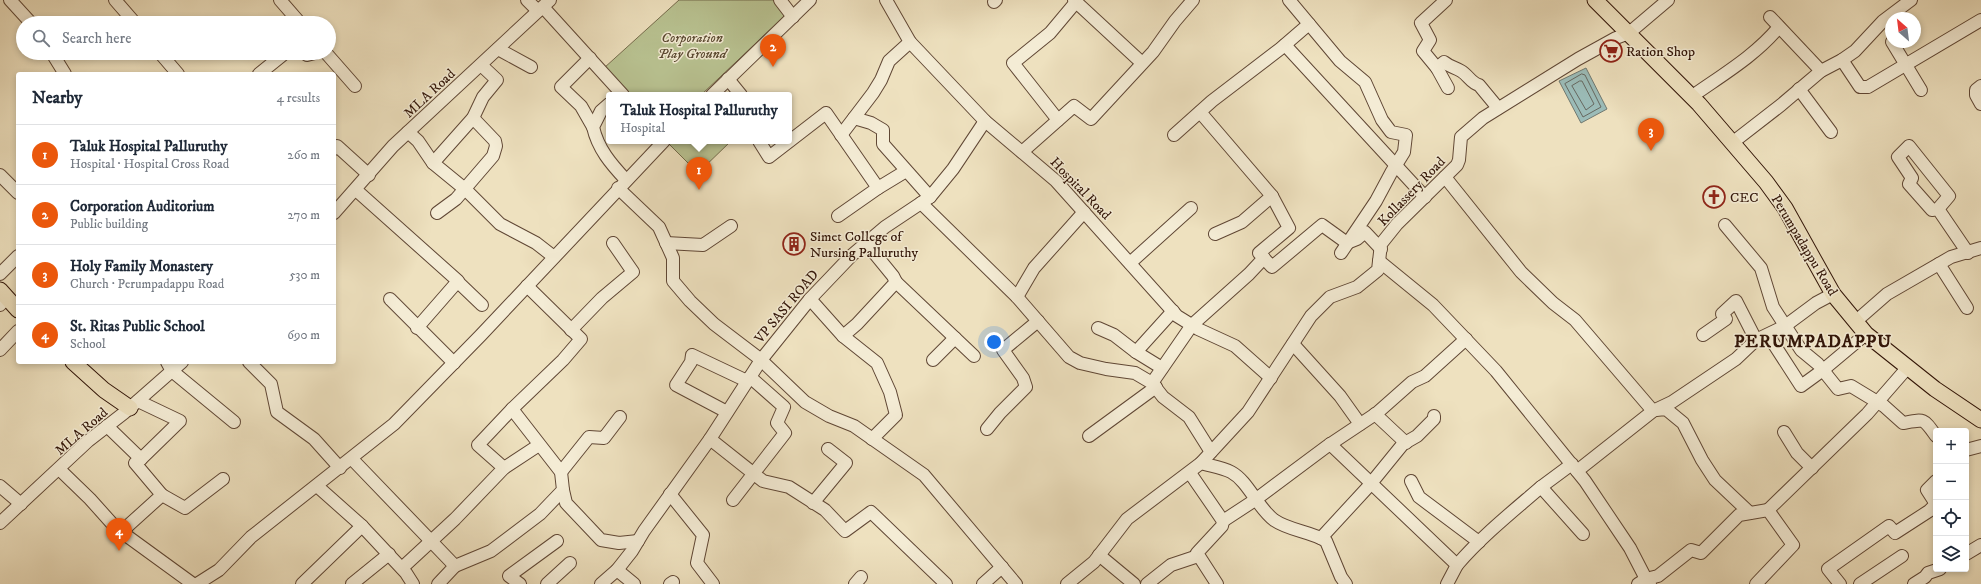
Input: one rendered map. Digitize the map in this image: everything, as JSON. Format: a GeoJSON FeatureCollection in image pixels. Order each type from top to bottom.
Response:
{"type":"FeatureCollection","features":[{"type":"Feature","properties":{"kind":"main road","name":"Perumpadappu Road"},"geometry":{"type":"LineString","coordinates":[[1595,0],[1691,97],[1766,182],[1785,208],[1833,294],[1866,334],[1935,389],[1981,420]]}},
{"type":"Feature","properties":{"kind":"main road"},"geometry":{"type":"LineString","coordinates":[[2,297],[16,308]]}},
{"type":"Feature","properties":{"kind":"main road"},"geometry":{"type":"LineString","coordinates":[[75,364],[104,390],[134,404]]}},
{"type":"Feature","properties":{"kind":"street"},"geometry":{"type":"LineString","coordinates":[[10,0],[25,16]]}},
{"type":"Feature","properties":{"kind":"street"},"geometry":{"type":"LineString","coordinates":[[115,0],[129,16]]}},
{"type":"Feature","properties":{"kind":"street"},"geometry":{"type":"LineString","coordinates":[[280,0],[294,16]]}},
{"type":"Feature","properties":{"kind":"street"},"geometry":{"type":"LineString","coordinates":[[527,0],[544,6],[618,92]]}},
{"type":"Feature","properties":{"kind":"street"},"geometry":{"type":"LineString","coordinates":[[780,0],[792,17]]}},
{"type":"Feature","properties":{"kind":"street"},"geometry":{"type":"LineString","coordinates":[[715,92],[810,0]]}},
{"type":"Feature","properties":{"kind":"street","name":"Hospital Road"},"geometry":{"type":"LineString","coordinates":[[886,0],[910,42],[986,121],[1056,181],[1177,316],[1235,346],[1271,378]]}},
{"type":"Feature","properties":{"kind":"street"},"geometry":{"type":"LineString","coordinates":[[1022,152],[1074,106],[1090,118],[1153,52],[1175,21],[1193,0]]}},
{"type":"Feature","properties":{"kind":"street"},"geometry":{"type":"LineString","coordinates":[[1289,0],[1340,61],[1364,82],[1382,120],[1391,132],[1406,135],[1404,152],[1376,201],[1344,248]]}},
{"type":"Feature","properties":{"kind":"street"},"geometry":{"type":"LineString","coordinates":[[1446,0],[1421,23],[1430,40],[1423,51],[1437,68],[1448,88]]}},
{"type":"Feature","properties":{"kind":"street","name":"Kollassery Road"},"geometry":{"type":"LineString","coordinates":[[1067,584],[1094,562],[1127,519],[1190,473],[1248,412],[1311,316],[1330,298],[1357,287],[1378,270],[1381,244],[1397,224],[1445,177],[1460,160],[1461,137],[1483,118],[1498,108],[1578,59],[1616,38],[1629,33],[1668,0]]}},
{"type":"Feature","properties":{"kind":"street"},"geometry":{"type":"LineString","coordinates":[[1732,143],[1781,105],[1821,71],[1855,51],[1879,25],[1911,0]]}},
{"type":"Feature","properties":{"kind":"street"},"geometry":{"type":"LineString","coordinates":[[1058,120],[1013,63],[1050,33],[1075,1],[1142,64]]}},
{"type":"Feature","properties":{"kind":"street","name":"MLA Road"},"geometry":{"type":"LineString","coordinates":[[336,211],[356,190],[393,146],[544,6]]}},
{"type":"Feature","properties":{"kind":"street"},"geometry":{"type":"LineString","coordinates":[[1770,17],[1821,71]]}},
{"type":"Feature","properties":{"kind":"street"},"geometry":{"type":"LineString","coordinates":[[1842,60],[1860,87],[1868,87],[1981,20]]}},
{"type":"Feature","properties":{"kind":"street"},"geometry":{"type":"LineString","coordinates":[[1174,135],[1200,112],[1285,45],[1309,24]]}},
{"type":"Feature","properties":{"kind":"street"},"geometry":{"type":"LineString","coordinates":[[1879,25],[1885,33]]}},
{"type":"Feature","properties":{"kind":"street"},"geometry":{"type":"LineString","coordinates":[[1691,97],[1746,58],[1770,38],[1779,27]]}},
{"type":"Feature","properties":{"kind":"street"},"geometry":{"type":"LineString","coordinates":[[841,135],[873,93],[881,80],[889,61],[910,42]]}},
{"type":"Feature","properties":{"kind":"street"},"geometry":{"type":"LineString","coordinates":[[1285,45],[1425,197]]}},
{"type":"Feature","properties":{"kind":"street"},"geometry":{"type":"LineString","coordinates":[[1895,48],[1921,90]]}},
{"type":"Feature","properties":{"kind":"street"},"geometry":{"type":"LineString","coordinates":[[498,49],[531,67]]}},
{"type":"Feature","properties":{"kind":"street"},"geometry":{"type":"LineString","coordinates":[[590,58],[561,87],[581,106],[593,127],[596,139],[622,184],[659,228],[673,258],[674,281],[690,301],[714,324],[761,360],[805,402],[829,416],[854,426],[924,475],[1016,584]]}},
{"type":"Feature","properties":{"kind":"street"},"geometry":{"type":"LineString","coordinates":[[56,60],[64,72]]}},
{"type":"Feature","properties":{"kind":"street"},"geometry":{"type":"LineString","coordinates":[[166,60],[176,72]]}},
{"type":"Feature","properties":{"kind":"street"},"geometry":{"type":"LineString","coordinates":[[261,72],[276,60]]}},
{"type":"Feature","properties":{"kind":"street"},"geometry":{"type":"LineString","coordinates":[[332,60],[355,86]]}},
{"type":"Feature","properties":{"kind":"street"},"geometry":{"type":"LineString","coordinates":[[1437,68],[1444,62],[1452,69],[1461,71],[1475,84],[1479,85],[1498,108]]}},
{"type":"Feature","properties":{"kind":"street"},"geometry":{"type":"LineString","coordinates":[[433,163],[473,118],[483,97],[497,80],[481,65]]}},
{"type":"Feature","properties":{"kind":"street"},"geometry":{"type":"LineString","coordinates":[[728,79],[739,92]]}},
{"type":"Feature","properties":{"kind":"street"},"geometry":{"type":"LineString","coordinates":[[1981,86],[1976,90],[1976,95],[1981,104]]}},
{"type":"Feature","properties":{"kind":"street"},"geometry":{"type":"LineString","coordinates":[[1799,89],[1831,132]]}},
{"type":"Feature","properties":{"kind":"street"},"geometry":{"type":"LineString","coordinates":[[593,127],[606,107]]}},
{"type":"Feature","properties":{"kind":"street"},"geometry":{"type":"LineString","coordinates":[[1200,112],[1272,196],[1288,228],[1259,253],[1272,267],[1322,225],[1344,248]]}},
{"type":"Feature","properties":{"kind":"street"},"geometry":{"type":"LineString","coordinates":[[792,139],[826,113],[878,188]]}},
{"type":"Feature","properties":{"kind":"street"},"geometry":{"type":"LineString","coordinates":[[437,213],[456,199],[493,156],[496,146],[495,141],[473,118]]}},
{"type":"Feature","properties":{"kind":"street"},"geometry":{"type":"LineString","coordinates":[[854,118],[871,123],[883,130],[883,144],[906,171],[925,200],[1017,297],[1069,357],[1106,370],[1135,373],[1154,385],[1163,397],[1189,417],[1211,452]]}},
{"type":"Feature","properties":{"kind":"street","name":"VP SASI ROAD"},"geometry":{"type":"LineString","coordinates":[[601,584],[617,570],[710,439],[761,360],[810,298],[866,243],[885,227],[925,200],[953,169],[986,121]]}},
{"type":"Feature","properties":{"kind":"street"},"geometry":{"type":"LineString","coordinates":[[408,132],[418,141],[433,163],[464,188],[500,224],[536,243],[554,257]]}},
{"type":"Feature","properties":{"kind":"street"},"geometry":{"type":"LineString","coordinates":[[197,584],[219,570],[251,537],[352,459],[394,424],[454,363],[661,144]]}},
{"type":"Feature","properties":{"kind":"street"},"geometry":{"type":"LineString","coordinates":[[761,144],[769,157],[786,144]]}},
{"type":"Feature","properties":{"kind":"street"},"geometry":{"type":"LineString","coordinates":[[336,147],[337,146],[369,175]]}},
{"type":"Feature","properties":{"kind":"street"},"geometry":{"type":"LineString","coordinates":[[1910,146],[1949,196],[1938,209],[1932,210],[1909,184],[1912,178],[1898,157],[1910,146]]}},
{"type":"Feature","properties":{"kind":"street"},"geometry":{"type":"LineString","coordinates":[[838,216],[878,188],[906,171]]}},
{"type":"Feature","properties":{"kind":"street"},"geometry":{"type":"LineString","coordinates":[[0,175],[16,191]]}},
{"type":"Feature","properties":{"kind":"street"},"geometry":{"type":"LineString","coordinates":[[1445,177],[1521,272],[1553,303],[1575,320],[1652,411]]}},
{"type":"Feature","properties":{"kind":"street"},"geometry":{"type":"LineString","coordinates":[[356,190],[482,305]]}},
{"type":"Feature","properties":{"kind":"street"},"geometry":{"type":"LineString","coordinates":[[1215,234],[1242,222],[1272,196]]}},
{"type":"Feature","properties":{"kind":"street"},"geometry":{"type":"LineString","coordinates":[[1130,263],[1191,208]]}},
{"type":"Feature","properties":{"kind":"street"},"geometry":{"type":"LineString","coordinates":[[1938,209],[1968,253]]}},
{"type":"Feature","properties":{"kind":"street"},"geometry":{"type":"LineString","coordinates":[[1017,297],[1034,268],[1084,212]]}},
{"type":"Feature","properties":{"kind":"street"},"geometry":{"type":"LineString","coordinates":[[1725,225],[1761,268],[1773,307],[1801,350],[1823,370],[1838,389],[1851,386],[1884,406],[1903,423],[1919,420],[1928,423],[1933,431]]}},
{"type":"Feature","properties":{"kind":"street"},"geometry":{"type":"LineString","coordinates":[[666,243],[703,245],[731,226]]}},
{"type":"Feature","properties":{"kind":"street"},"geometry":{"type":"LineString","coordinates":[[1344,248],[1366,232],[1381,249]]}},
{"type":"Feature","properties":{"kind":"street"},"geometry":{"type":"LineString","coordinates":[[571,330],[602,298],[633,272],[613,243]]}},
{"type":"Feature","properties":{"kind":"street"},"geometry":{"type":"LineString","coordinates":[[866,243],[893,276],[896,282],[974,356]]}},
{"type":"Feature","properties":{"kind":"street"},"geometry":{"type":"LineString","coordinates":[[1856,322],[1887,294],[1951,257],[1981,248]]}},
{"type":"Feature","properties":{"kind":"street"},"geometry":{"type":"LineString","coordinates":[[0,274],[16,258]]}},
{"type":"Feature","properties":{"kind":"street"},"geometry":{"type":"LineString","coordinates":[[1090,436],[1154,385],[1162,368],[1192,325],[1249,274],[1264,258]]}},
{"type":"Feature","properties":{"kind":"street"},"geometry":{"type":"LineString","coordinates":[[1379,261],[1433,305],[1496,371],[1574,468],[1630,548],[1644,582],[1658,576],[1691,550],[1701,553],[1739,515],[1768,510],[1867,414],[1908,367]]}},
{"type":"Feature","properties":{"kind":"street"},"geometry":{"type":"LineString","coordinates":[[1939,264],[1967,308]]}},
{"type":"Feature","properties":{"kind":"street"},"geometry":{"type":"LineString","coordinates":[[417,328],[458,282]]}},
{"type":"Feature","properties":{"kind":"street"},"geometry":{"type":"LineString","coordinates":[[843,336],[857,324],[896,282]]}},
{"type":"Feature","properties":{"kind":"street"},"geometry":{"type":"LineString","coordinates":[[504,468],[478,445],[563,360],[581,339],[527,286]]}},
{"type":"Feature","properties":{"kind":"street"},"geometry":{"type":"LineString","coordinates":[[1447,584],[1457,565],[1483,536],[1541,487],[1574,468],[1652,411],[1672,402],[1736,359],[1756,340],[1785,326],[1816,303],[1833,294]]}},
{"type":"Feature","properties":{"kind":"street"},"geometry":{"type":"LineString","coordinates":[[810,298],[843,336],[877,363],[890,392],[896,415],[872,439]]}},
{"type":"Feature","properties":{"kind":"street"},"geometry":{"type":"LineString","coordinates":[[390,299],[417,328],[454,363]]}},
{"type":"Feature","properties":{"kind":"street"},"geometry":{"type":"LineString","coordinates":[[1703,335],[1726,319],[1722,314],[1736,301],[1756,340]]}},
{"type":"Feature","properties":{"kind":"street"},"geometry":{"type":"LineString","coordinates":[[1136,352],[1173,311]]}},
{"type":"Feature","properties":{"kind":"street"},"geometry":{"type":"LineString","coordinates":[[987,430],[1000,413],[1026,387],[1023,378],[1003,350],[1038,320]]}},
{"type":"Feature","properties":{"kind":"street"},"geometry":{"type":"LineString","coordinates":[[1098,328],[1114,335],[1136,352],[1162,368]]}},
{"type":"Feature","properties":{"kind":"street"},"geometry":{"type":"LineString","coordinates":[[0,350],[16,333]]}},
{"type":"Feature","properties":{"kind":"street"},"geometry":{"type":"LineString","coordinates":[[1768,335],[1801,386],[1823,370],[1866,334]]}},
{"type":"Feature","properties":{"kind":"street"},"geometry":{"type":"LineString","coordinates":[[933,360],[955,338]]}},
{"type":"Feature","properties":{"kind":"street"},"geometry":{"type":"LineString","coordinates":[[1217,584],[1198,556],[1198,551],[1222,526],[1223,521],[1255,500],[1330,444],[1375,414],[1412,382],[1425,376],[1466,339]]}},
{"type":"Feature","properties":{"kind":"street"},"geometry":{"type":"LineString","coordinates":[[1293,344],[1340,396],[1360,424]]}},
{"type":"Feature","properties":{"kind":"street"},"geometry":{"type":"LineString","coordinates":[[727,412],[676,385],[691,362],[692,355],[749,379],[784,407],[777,423],[785,433],[755,474],[733,500]]}},
{"type":"Feature","properties":{"kind":"street"},"geometry":{"type":"LineString","coordinates":[[251,364],[271,384],[277,412],[314,439],[340,468]]}},
{"type":"Feature","properties":{"kind":"street"},"geometry":{"type":"LineString","coordinates":[[170,366],[234,422]]}},
{"type":"Feature","properties":{"kind":"street","name":"MLA Road"},"geometry":{"type":"LineString","coordinates":[[0,523],[88,441],[134,404],[170,366]]}},
{"type":"Feature","properties":{"kind":"street"},"geometry":{"type":"LineString","coordinates":[[134,404],[180,421],[135,463],[162,495],[185,508],[223,479]]}},
{"type":"Feature","properties":{"kind":"street"},"geometry":{"type":"LineString","coordinates":[[1652,411],[1666,409],[1683,423],[1702,460],[1715,480],[1750,513]]}},
{"type":"Feature","properties":{"kind":"street"},"geometry":{"type":"LineString","coordinates":[[512,410],[561,472],[566,503],[601,540],[619,543],[638,541]]}},
{"type":"Feature","properties":{"kind":"street"},"geometry":{"type":"LineString","coordinates":[[1375,414],[1406,443]]}},
{"type":"Feature","properties":{"kind":"street"},"geometry":{"type":"LineString","coordinates":[[1321,538],[1371,484],[1406,443],[1417,436],[1434,418],[1434,416]]}},
{"type":"Feature","properties":{"kind":"street"},"geometry":{"type":"LineString","coordinates":[[561,472],[590,437],[604,438],[620,417]]}},
{"type":"Feature","properties":{"kind":"street"},"geometry":{"type":"LineString","coordinates":[[107,426],[141,459]]}},
{"type":"Feature","properties":{"kind":"street"},"geometry":{"type":"LineString","coordinates":[[1784,432],[1797,453],[1812,468]]}},
{"type":"Feature","properties":{"kind":"street"},"geometry":{"type":"LineString","coordinates":[[710,439],[763,481],[789,486],[814,503],[824,510],[845,531],[871,512],[946,584]]}},
{"type":"Feature","properties":{"kind":"street"},"geometry":{"type":"LineString","coordinates":[[1330,444],[1457,565]]}},
{"type":"Feature","properties":{"kind":"street"},"geometry":{"type":"LineString","coordinates":[[402,568],[456,519],[504,468],[539,445]]}},
{"type":"Feature","properties":{"kind":"street"},"geometry":{"type":"LineString","coordinates":[[1969,449],[1981,446]]}},
{"type":"Feature","properties":{"kind":"street"},"geometry":{"type":"LineString","coordinates":[[814,503],[846,463],[828,449]]}},
{"type":"Feature","properties":{"kind":"street"},"geometry":{"type":"LineString","coordinates":[[352,459],[455,566]]}},
{"type":"Feature","properties":{"kind":"street"},"geometry":{"type":"LineString","coordinates":[[1201,463],[1230,471],[1237,476],[1255,500],[1274,520],[1285,526],[1321,538],[1329,545],[1341,578],[1346,584]]}},
{"type":"Feature","properties":{"kind":"street"},"geometry":{"type":"LineString","coordinates":[[59,469],[121,532],[193,584]]}},
{"type":"Feature","properties":{"kind":"street"},"geometry":{"type":"LineString","coordinates":[[1190,473],[1223,521]]}},
{"type":"Feature","properties":{"kind":"street"},"geometry":{"type":"LineString","coordinates":[[1411,481],[1419,497],[1479,542]]}},
{"type":"Feature","properties":{"kind":"street"},"geometry":{"type":"LineString","coordinates":[[1933,484],[1927,490],[1933,499]]}},
{"type":"Feature","properties":{"kind":"street"},"geometry":{"type":"LineString","coordinates":[[0,486],[21,504]]}},
{"type":"Feature","properties":{"kind":"street"},"geometry":{"type":"LineString","coordinates":[[317,486],[362,526],[402,568],[413,584]]}},
{"type":"Feature","properties":{"kind":"street"},"geometry":{"type":"LineString","coordinates":[[1541,487],[1583,534]]}},
{"type":"Feature","properties":{"kind":"street"},"geometry":{"type":"LineString","coordinates":[[438,584],[455,566],[490,551],[540,514],[563,490]]}},
{"type":"Feature","properties":{"kind":"street"},"geometry":{"type":"LineString","coordinates":[[670,494],[702,535],[697,563],[713,584]]}},
{"type":"Feature","properties":{"kind":"street"},"geometry":{"type":"LineString","coordinates":[[121,532],[162,495]]}},
{"type":"Feature","properties":{"kind":"street"},"geometry":{"type":"LineString","coordinates":[[1840,584],[1828,569],[1889,526],[1895,533],[1933,507]]}},
{"type":"Feature","properties":{"kind":"street"},"geometry":{"type":"LineString","coordinates":[[1756,584],[1793,545],[1768,510]]}},
{"type":"Feature","properties":{"kind":"street"},"geometry":{"type":"LineString","coordinates":[[303,584],[362,526]]}},
{"type":"Feature","properties":{"kind":"street"},"geometry":{"type":"LineString","coordinates":[[520,584],[509,576],[557,541]]}},
{"type":"Feature","properties":{"kind":"street"},"geometry":{"type":"LineString","coordinates":[[1969,552],[1981,545]]}},
{"type":"Feature","properties":{"kind":"street"},"geometry":{"type":"LineString","coordinates":[[352,584],[389,554]]}},
{"type":"Feature","properties":{"kind":"street"},"geometry":{"type":"LineString","coordinates":[[1099,555],[1134,584]]}},
{"type":"Feature","properties":{"kind":"street"},"geometry":{"type":"LineString","coordinates":[[1147,584],[1171,565],[1198,556]]}},
{"type":"Feature","properties":{"kind":"street"},"geometry":{"type":"LineString","coordinates":[[1860,584],[1902,556]]}},
{"type":"Feature","properties":{"kind":"street"},"geometry":{"type":"LineString","coordinates":[[547,584],[570,563]]}},
{"type":"Feature","properties":{"kind":"street"},"geometry":{"type":"LineString","coordinates":[[982,584],[1002,567]]}},
{"type":"Feature","properties":{"kind":"street"},"geometry":{"type":"LineString","coordinates":[[617,570],[634,584]]}},
{"type":"Feature","properties":{"kind":"street"},"geometry":{"type":"LineString","coordinates":[[1914,584],[1925,578],[1928,573],[1933,571]]}},
{"type":"Feature","properties":{"kind":"green space","name":"Corporation Play Ground"},"geometry":{"type":"Polygon","coordinates":[[[679,0],[781,0],[790,11],[704,92],[625,92],[604,68],[679,0]]]}},
{"type":"Feature","properties":{"kind":"green space"},"geometry":{"type":"Polygon","coordinates":[[[669,144],[728,144],[698,173],[669,144]]]}},
{"type":"Feature","properties":{"kind":"water"},"geometry":{"type":"Polygon","coordinates":[[[1586,68],[1607,109],[1581,123],[1559,81],[1586,68]]]}},
{"type":"Feature","properties":{"kind":"place","name":"Ration Shop"},"geometry":{"type":"Point","coordinates":[1611,51]}},
{"type":"Feature","properties":{"kind":"place","name":"Corporation Auditorium"},"geometry":{"type":"Point","coordinates":[773,67]}},
{"type":"Feature","properties":{"kind":"place","name":"Holy Family Monastery"},"geometry":{"type":"Point","coordinates":[1651,151]}},
{"type":"Feature","properties":{"kind":"place","name":"Taluk Hospital Palluruthy"},"geometry":{"type":"Point","coordinates":[699,190]}},
{"type":"Feature","properties":{"kind":"place","name":"CEC"},"geometry":{"type":"Point","coordinates":[1714,197]}},
{"type":"Feature","properties":{"kind":"place","name":"Simet College of Nursing Palluruthy"},"geometry":{"type":"Point","coordinates":[794,244]}},
{"type":"Feature","properties":{"kind":"place","name":"St. Ritas Public School"},"geometry":{"type":"Point","coordinates":[119,551]}},
{"type":"Feature","properties":{"kind":"district","name":"PERUMPADAPPU"},"geometry":{"type":"Point","coordinates":[1813,341]}}]}
